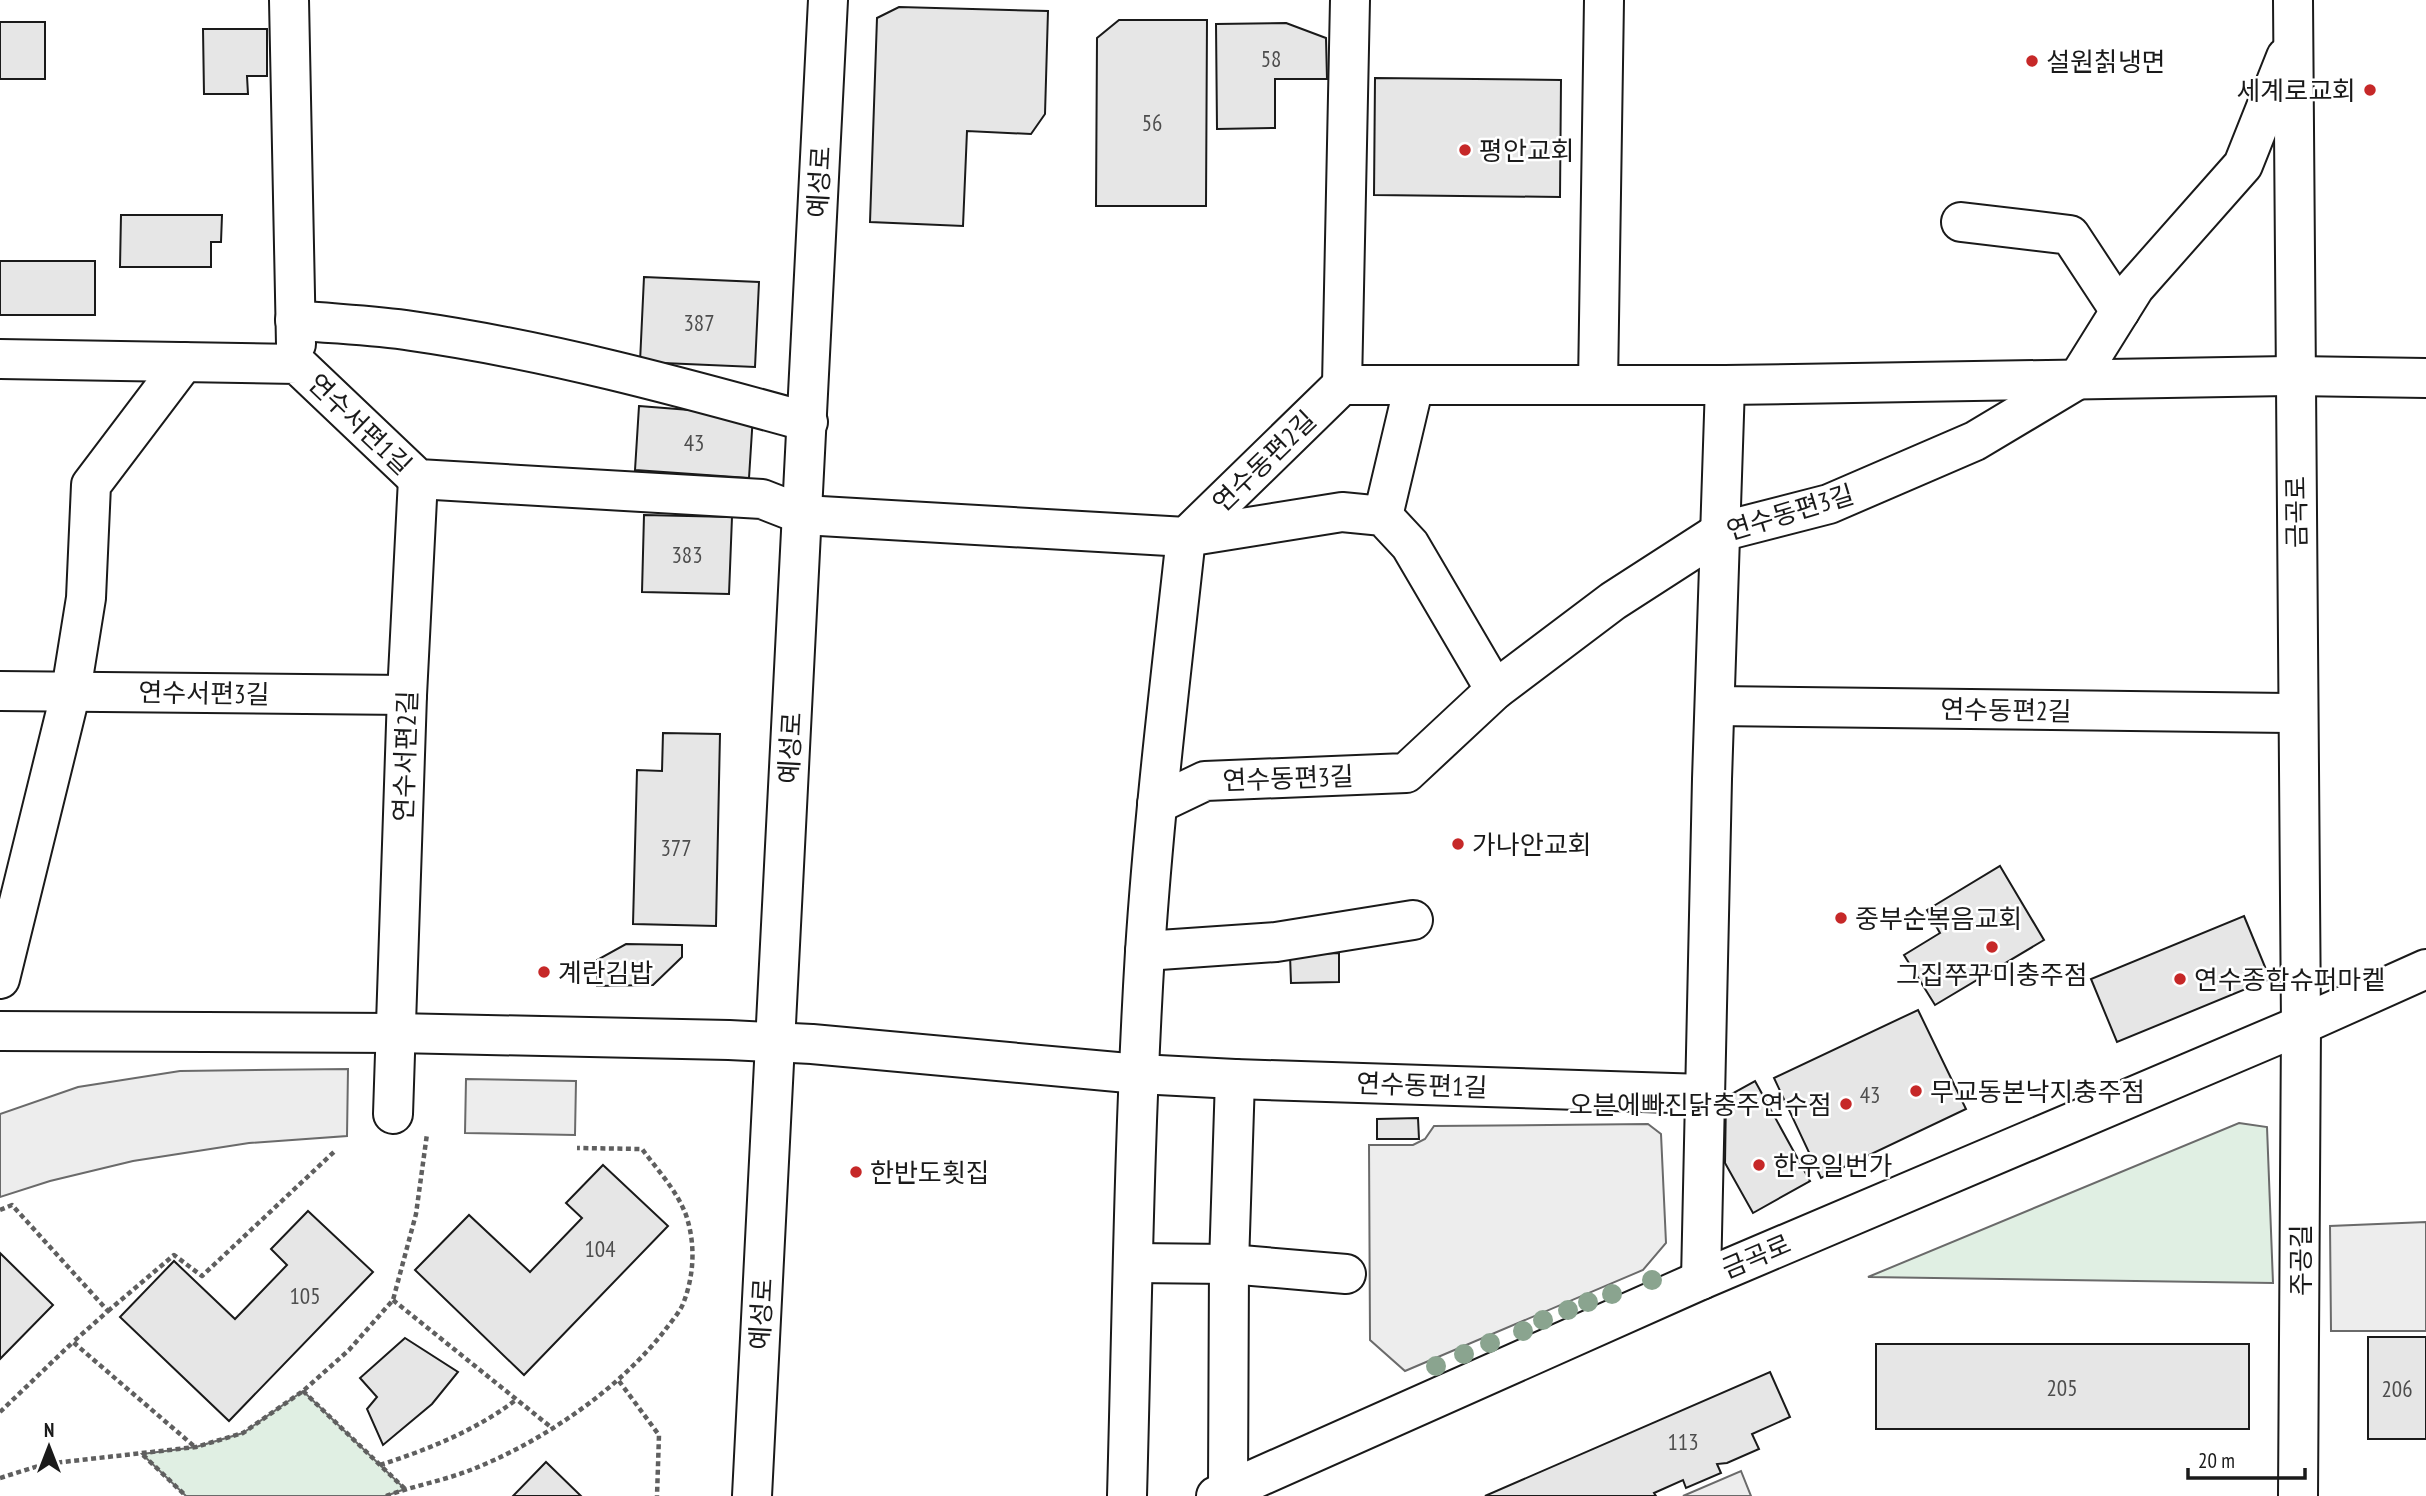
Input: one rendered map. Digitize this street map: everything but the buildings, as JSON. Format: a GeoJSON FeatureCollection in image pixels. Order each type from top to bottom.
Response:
{"type":"FeatureCollection","features":[{"type":"Feature","properties":{"kind":"street"},"geometry":{"type":"LineString","coordinates":[[289,0],[297,364]]}},
{"type":"Feature","properties":{"kind":"street","name":"예성로"},"geometry":{"type":"LineString","coordinates":[[752,1496],[828,0]]}},
{"type":"Feature","properties":{"kind":"street"},"geometry":{"type":"LineString","coordinates":[[1350,0],[1342,386],[1725,385],[2294,376],[2426,378]]}},
{"type":"Feature","properties":{"kind":"street"},"geometry":{"type":"LineString","coordinates":[[1598,385],[1604,0]]}},
{"type":"Feature","properties":{"kind":"street","name":"금곡로"},"geometry":{"type":"LineString","coordinates":[[2293,0],[2301,1025]]}},
{"type":"Feature","properties":{"kind":"street","name":"연수동편3길"},"geometry":{"type":"LineString","coordinates":[[1157,804],[1205,780],[1406,773],[1495,690],[1613,601],[1720,532],[1829,504],[1963,447],[2077,380],[2135,287],[2242,165],[2292,40]]}},
{"type":"Feature","properties":{"kind":"street"},"geometry":{"type":"LineString","coordinates":[[1961,222],[2070,235],[2120,311]]}},
{"type":"Feature","properties":{"kind":"street"},"geometry":{"type":"LineString","coordinates":[[295,320],[411,331],[541,354],[808,422]]}},
{"type":"Feature","properties":{"kind":"street","name":"연수서편1길"},"geometry":{"type":"LineString","coordinates":[[0,359],[297,364],[418,479],[762,499],[803,515]]}},
{"type":"Feature","properties":{"kind":"street"},"geometry":{"type":"LineString","coordinates":[[0,979],[71,691],[86,598],[91,485],[184,362]]}},
{"type":"Feature","properties":{"kind":"street"},"geometry":{"type":"LineString","coordinates":[[1701,1280],[1725,385]]}},
{"type":"Feature","properties":{"kind":"street","name":"연수동편2길"},"geometry":{"type":"LineString","coordinates":[[1185,537],[1342,386]]}},
{"type":"Feature","properties":{"kind":"street"},"geometry":{"type":"LineString","coordinates":[[1383,516],[1414,386]]}},
{"type":"Feature","properties":{"kind":"street","name":"연수서편2길"},"geometry":{"type":"LineString","coordinates":[[393,1114],[407,695],[418,479]]}},
{"type":"Feature","properties":{"kind":"street"},"geometry":{"type":"LineString","coordinates":[[803,515],[1185,537],[1342,512],[1383,516],[1410,545],[1495,690]]}},
{"type":"Feature","properties":{"kind":"street"},"geometry":{"type":"LineString","coordinates":[[1127,1496],[1145,951],[1157,804],[1185,537]]}},
{"type":"Feature","properties":{"kind":"street","name":"연수서편3길"},"geometry":{"type":"LineString","coordinates":[[0,691],[407,695]]}},
{"type":"Feature","properties":{"kind":"street","name":"연수동편2길"},"geometry":{"type":"LineString","coordinates":[[1715,706],[2298,713]]}},
{"type":"Feature","properties":{"kind":"street"},"geometry":{"type":"LineString","coordinates":[[1145,951],[1276,942],[1413,920]]}},
{"type":"Feature","properties":{"kind":"street","name":"금곡로"},"geometry":{"type":"LineString","coordinates":[[1222,1493],[1701,1280],[2301,1025],[2426,969]]}},
{"type":"Feature","properties":{"kind":"street","name":"주공길"},"geometry":{"type":"LineString","coordinates":[[2298,1496],[2301,1025]]}},
{"type":"Feature","properties":{"kind":"street"},"geometry":{"type":"LineString","coordinates":[[0,1031],[395,1033],[774,1043]]}},
{"type":"Feature","properties":{"kind":"street","name":"연수동편1길"},"geometry":{"type":"LineString","coordinates":[[774,1043],[812,1044],[1139,1074],[1704,1094]]}},
{"type":"Feature","properties":{"kind":"street"},"geometry":{"type":"LineString","coordinates":[[1222,1493],[1234,1079]]}},
{"type":"Feature","properties":{"kind":"street"},"geometry":{"type":"LineString","coordinates":[[1134,1263],[1229,1264],[1346,1274]]}},
{"type":"Feature","properties":{"kind":"path"},"geometry":{"type":"LineString","coordinates":[[0,1478],[45,1464],[196,1447],[243,1433],[303,1391],[349,1350],[393,1300],[416,1214],[428,1129]]}},
{"type":"Feature","properties":{"kind":"path"},"geometry":{"type":"LineString","coordinates":[[386,1496],[467,1472],[527,1445],[619,1381],[646,1355],[682,1307],[692,1275],[692,1245],[686,1214],[670,1186],[642,1149],[577,1148]]}},
{"type":"Feature","properties":{"kind":"path"},"geometry":{"type":"LineString","coordinates":[[0,1412],[73,1342],[174,1255],[202,1276],[337,1150]]}},
{"type":"Feature","properties":{"kind":"path"},"geometry":{"type":"LineString","coordinates":[[0,1210],[12,1205],[108,1311]]}},
{"type":"Feature","properties":{"kind":"path"},"geometry":{"type":"LineString","coordinates":[[393,1300],[552,1428]]}},
{"type":"Feature","properties":{"kind":"path"},"geometry":{"type":"LineString","coordinates":[[73,1342],[196,1447]]}},
{"type":"Feature","properties":{"kind":"path"},"geometry":{"type":"LineString","coordinates":[[619,1381],[659,1436],[657,1496]]}},
{"type":"Feature","properties":{"kind":"path"},"geometry":{"type":"LineString","coordinates":[[303,1391],[405,1489]]}},
{"type":"Feature","properties":{"kind":"path"},"geometry":{"type":"LineString","coordinates":[[380,1465],[416,1454],[446,1440],[500,1413],[517,1399]]}},
{"type":"Feature","properties":{"kind":"path"},"geometry":{"type":"LineString","coordinates":[[142,1454],[186,1496]]}},
{"type":"Feature","properties":{"kind":"green space"},"geometry":{"type":"Polygon","coordinates":[[[2239,1123],[2267,1127],[2273,1283],[1868,1277],[2239,1123]]]}},
{"type":"Feature","properties":{"kind":"green space"},"geometry":{"type":"Polygon","coordinates":[[[303,1391],[405,1489],[386,1496],[186,1496],[142,1454],[196,1447],[243,1433],[303,1391]]]}},
{"type":"Feature","properties":{"kind":"shaded area"},"geometry":{"type":"Polygon","coordinates":[[[348,1069],[347,1136],[249,1143],[133,1161],[50,1181],[0,1197],[0,1114],[78,1087],[180,1071],[348,1069]]]}},
{"type":"Feature","properties":{"kind":"shaded area"},"geometry":{"type":"Polygon","coordinates":[[[466,1079],[576,1081],[575,1135],[465,1133],[466,1079]]]}},
{"type":"Feature","properties":{"kind":"shaded area"},"geometry":{"type":"Polygon","coordinates":[[[1648,1124],[1661,1134],[1666,1243],[1643,1270],[1405,1371],[1370,1340],[1369,1145],[1413,1145],[1425,1139],[1434,1126],[1648,1124]]]}},
{"type":"Feature","properties":{"kind":"shaded area"},"geometry":{"type":"Polygon","coordinates":[[[2426,1222],[2426,1331],[2331,1331],[2330,1226],[2426,1222]]]}},
{"type":"Feature","properties":{"kind":"shaded area"},"geometry":{"type":"Polygon","coordinates":[[[1741,1471],[1751,1496],[1683,1496],[1741,1471]]]}},
{"type":"Feature","properties":{"kind":"place","name":"설원칡냉면"},"geometry":{"type":"Point","coordinates":[2032,61]}},
{"type":"Feature","properties":{"kind":"place","name":"세계로교회"},"geometry":{"type":"Point","coordinates":[2370,90]}},
{"type":"Feature","properties":{"kind":"place","name":"평안교회"},"geometry":{"type":"Point","coordinates":[1465,150]}},
{"type":"Feature","properties":{"kind":"place","name":"가나안교회"},"geometry":{"type":"Point","coordinates":[1458,844]}},
{"type":"Feature","properties":{"kind":"place","name":"중부순복음교회"},"geometry":{"type":"Point","coordinates":[1841,918]}},
{"type":"Feature","properties":{"kind":"place","name":"그집쭈꾸미충주점"},"geometry":{"type":"Point","coordinates":[1992,947]}},
{"type":"Feature","properties":{"kind":"place","name":"계란김밥"},"geometry":{"type":"Point","coordinates":[544,972]}},
{"type":"Feature","properties":{"kind":"place","name":"연수종합슈퍼마켙"},"geometry":{"type":"Point","coordinates":[2180,979]}},
{"type":"Feature","properties":{"kind":"place","name":"무교동본낙지충주점"},"geometry":{"type":"Point","coordinates":[1916,1091]}},
{"type":"Feature","properties":{"kind":"place","name":"오븐에빠진닭충주연수점"},"geometry":{"type":"Point","coordinates":[1846,1104]}},
{"type":"Feature","properties":{"kind":"place","name":"한우일번가"},"geometry":{"type":"Point","coordinates":[1759,1165]}},
{"type":"Feature","properties":{"kind":"place","name":"한반도횟집"},"geometry":{"type":"Point","coordinates":[856,1172]}}]}
